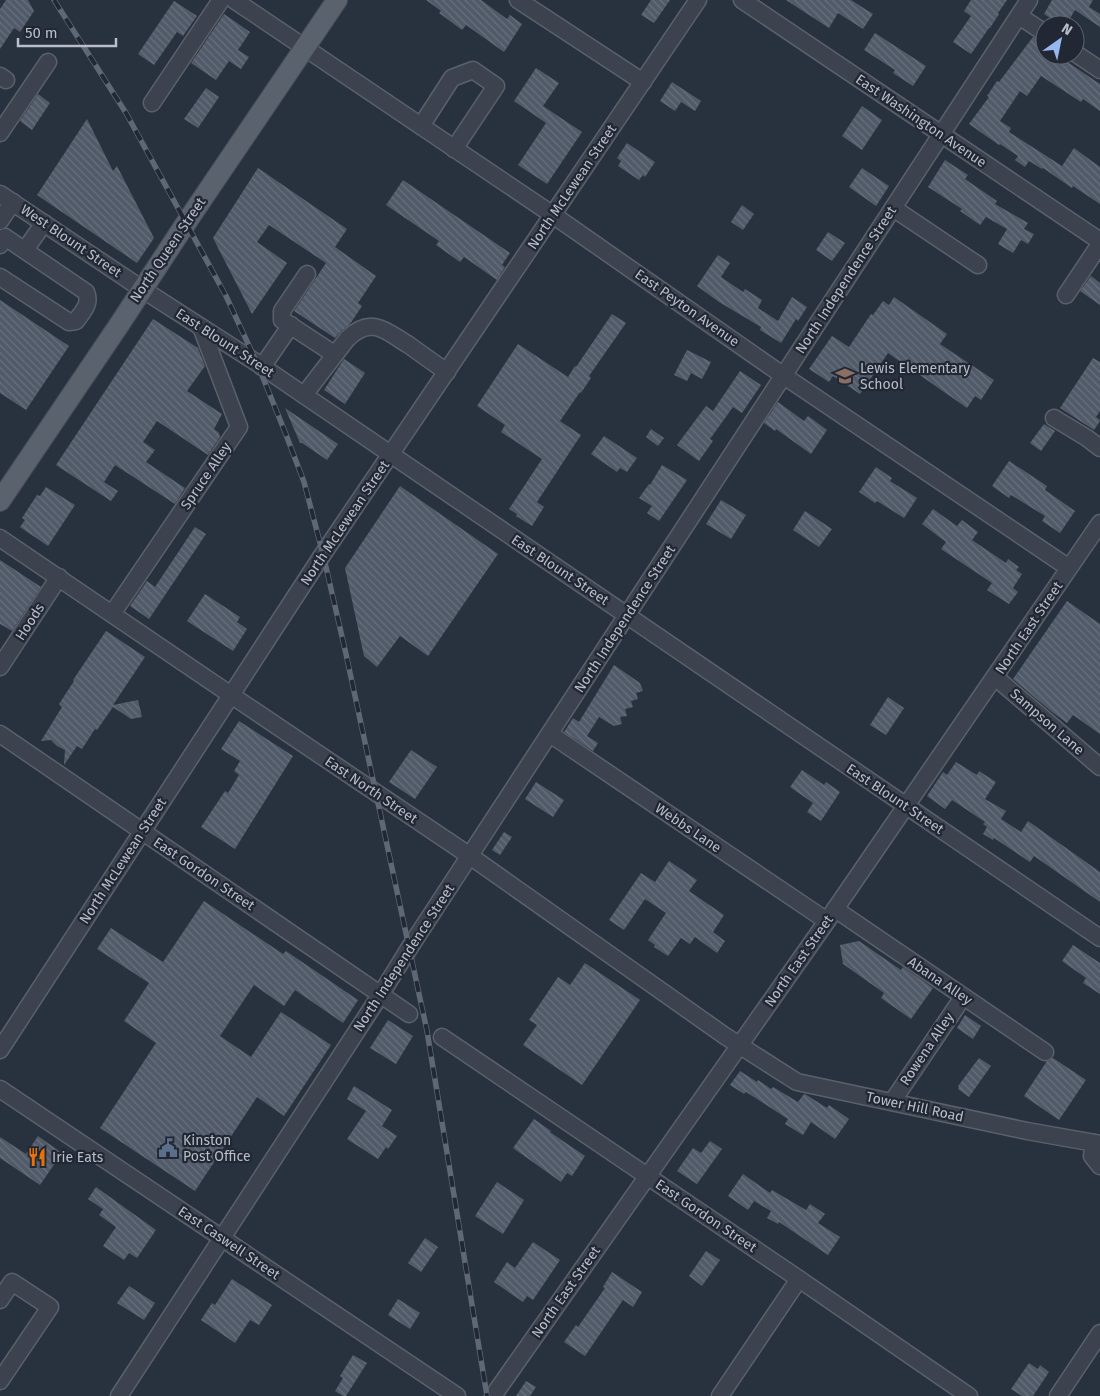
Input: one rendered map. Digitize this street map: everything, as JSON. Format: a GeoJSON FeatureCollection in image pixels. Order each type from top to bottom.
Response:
{"type":"FeatureCollection","features":[{"type":"Feature","properties":{"kind":"main road","name":"North Queen Street"},"geometry":{"type":"LineString","coordinates":[[0,501],[337,0]]}},
{"type":"Feature","properties":{"kind":"street"},"geometry":{"type":"LineString","coordinates":[[152,103],[221,0]]}},
{"type":"Feature","properties":{"kind":"street","name":"East Peyton Avenue"},"geometry":{"type":"LineString","coordinates":[[234,0],[553,215],[784,376],[1069,568]]}},
{"type":"Feature","properties":{"kind":"street"},"geometry":{"type":"LineString","coordinates":[[518,0],[642,82]]}},
{"type":"Feature","properties":{"kind":"street","name":"North McLewean Street"},"geometry":{"type":"LineString","coordinates":[[0,1050],[323,554],[698,0]]}},
{"type":"Feature","properties":{"kind":"street","name":"East Washington Avenue"},"geometry":{"type":"LineString","coordinates":[[742,0],[1100,243]]}},
{"type":"Feature","properties":{"kind":"street","name":"North Independence Street"},"geometry":{"type":"LineString","coordinates":[[119,1396],[1029,0]]}},
{"type":"Feature","properties":{"kind":"street"},"geometry":{"type":"LineString","coordinates":[[1019,16],[1035,26]]}},
{"type":"Feature","properties":{"kind":"street"},"geometry":{"type":"LineString","coordinates":[[1085,60],[1100,70]]}},
{"type":"Feature","properties":{"kind":"street"},"geometry":{"type":"LineString","coordinates":[[0,133],[48,62]]}},
{"type":"Feature","properties":{"kind":"street"},"geometry":{"type":"LineString","coordinates":[[421,126],[452,78],[474,70],[496,86],[454,149]]}},
{"type":"Feature","properties":{"kind":"street"},"geometry":{"type":"LineString","coordinates":[[0,277],[69,322],[76,321],[88,304],[89,299],[86,292],[1,234],[6,198]]}},
{"type":"Feature","properties":{"kind":"street","name":"West Blount Street"},"geometry":{"type":"LineString","coordinates":[[6,198],[142,289]]}},
{"type":"Feature","properties":{"kind":"street"},"geometry":{"type":"LineString","coordinates":[[893,208],[978,265]]}},
{"type":"Feature","properties":{"kind":"street"},"geometry":{"type":"LineString","coordinates":[[26,250],[44,223]]}},
{"type":"Feature","properties":{"kind":"street"},"geometry":{"type":"LineString","coordinates":[[1066,295],[1100,243]]}},
{"type":"Feature","properties":{"kind":"street"},"geometry":{"type":"LineString","coordinates":[[308,274],[282,311],[282,320],[334,354]]}},
{"type":"Feature","properties":{"kind":"street","name":"East Blount Street"},"geometry":{"type":"LineString","coordinates":[[142,289],[304,395],[1100,938]]}},
{"type":"Feature","properties":{"kind":"street"},"geometry":{"type":"LineString","coordinates":[[262,367],[290,325]]}},
{"type":"Feature","properties":{"kind":"street"},"geometry":{"type":"LineString","coordinates":[[304,395],[347,338],[362,328],[373,326],[393,335],[447,372]]}},
{"type":"Feature","properties":{"kind":"street","name":"Spruce Alley"},"geometry":{"type":"LineString","coordinates":[[112,614],[239,427],[201,327]]}},
{"type":"Feature","properties":{"kind":"street"},"geometry":{"type":"LineString","coordinates":[[1054,418],[1100,448]]}},
{"type":"Feature","properties":{"kind":"street","name":"North East Street"},"geometry":{"type":"LineString","coordinates":[[494,1396],[831,915],[1100,523]]}},
{"type":"Feature","properties":{"kind":"street","name":"East North Street"},"geometry":{"type":"LineString","coordinates":[[0,538],[470,856],[740,1045]]}},
{"type":"Feature","properties":{"kind":"street","name":"Hoods"},"geometry":{"type":"LineString","coordinates":[[0,666],[59,577]]}},
{"type":"Feature","properties":{"kind":"street","name":"Sampson Lane"},"geometry":{"type":"LineString","coordinates":[[995,677],[1100,767]]}},
{"type":"Feature","properties":{"kind":"street","name":"East Gordon Street"},"geometry":{"type":"LineString","coordinates":[[0,734],[409,1014]]}},
{"type":"Feature","properties":{"kind":"street","name":"Webbs Lane"},"geometry":{"type":"LineString","coordinates":[[550,734],[831,915]]}},
{"type":"Feature","properties":{"kind":"street","name":"Abana Alley"},"geometry":{"type":"LineString","coordinates":[[831,915],[963,997],[1045,1052]]}},
{"type":"Feature","properties":{"kind":"street","name":"Rowena Alley"},"geometry":{"type":"LineString","coordinates":[[892,1102],[963,997]]}},
{"type":"Feature","properties":{"kind":"street","name":"East Gordon Street"},"geometry":{"type":"LineString","coordinates":[[442,1037],[799,1278],[969,1396]]}},
{"type":"Feature","properties":{"kind":"street","name":"Tower Hill Road"},"geometry":{"type":"LineString","coordinates":[[740,1045],[797,1082],[1027,1131],[1097,1143]]}},
{"type":"Feature","properties":{"kind":"street","name":"East Caswell Street"},"geometry":{"type":"LineString","coordinates":[[0,1089],[457,1396]]}},
{"type":"Feature","properties":{"kind":"street"},"geometry":{"type":"LineString","coordinates":[[1097,1143],[1092,1156],[1100,1166]]}},
{"type":"Feature","properties":{"kind":"street"},"geometry":{"type":"LineString","coordinates":[[720,1396],[799,1278]]}},
{"type":"Feature","properties":{"kind":"street"},"geometry":{"type":"LineString","coordinates":[[0,1300],[12,1282],[50,1307],[0,1381]]}},
{"type":"Feature","properties":{"kind":"street"},"geometry":{"type":"LineString","coordinates":[[1058,1396],[1100,1333]]}},
{"type":"Feature","properties":{"kind":"building"},"geometry":{"type":"Polygon","coordinates":[[[6,0],[28,0],[34,11],[20,32],[14,28],[0,49],[0,9],[6,0]]]}},
{"type":"Feature","properties":{"kind":"building"},"geometry":{"type":"Polygon","coordinates":[[[426,0],[481,0],[507,19],[510,15],[522,24],[504,52],[466,25],[462,30],[439,13],[441,11],[426,0]]]}},
{"type":"Feature","properties":{"kind":"building"},"geometry":{"type":"Polygon","coordinates":[[[651,0],[670,0],[654,23],[641,15],[651,0]]]}},
{"type":"Feature","properties":{"kind":"building"},"geometry":{"type":"Polygon","coordinates":[[[786,0],[851,0],[873,14],[863,29],[838,13],[829,28],[786,0]]]}},
{"type":"Feature","properties":{"kind":"building"},"geometry":{"type":"Polygon","coordinates":[[[971,0],[1007,0],[971,54],[953,42],[971,16],[964,11],[971,0]]]}},
{"type":"Feature","properties":{"kind":"building"},"geometry":{"type":"Polygon","coordinates":[[[1052,0],[1093,0],[1089,7],[1100,14],[1100,27],[1075,10],[1072,15],[1044,14],[1052,0]]]}},
{"type":"Feature","properties":{"kind":"building"},"geometry":{"type":"Polygon","coordinates":[[[174,1],[197,16],[183,36],[177,32],[154,65],[138,54],[174,1]]]}},
{"type":"Feature","properties":{"kind":"building"},"geometry":{"type":"Polygon","coordinates":[[[224,14],[250,32],[238,50],[249,57],[241,69],[229,61],[216,80],[191,63],[224,14]]]}},
{"type":"Feature","properties":{"kind":"building"},"geometry":{"type":"Polygon","coordinates":[[[875,33],[926,66],[913,86],[893,73],[895,70],[864,50],[875,33]]]}},
{"type":"Feature","properties":{"kind":"building"},"geometry":{"type":"Polygon","coordinates":[[[1033,37],[1035,38],[1035,65],[1072,65],[1100,84],[1100,111],[1083,99],[1081,102],[1041,76],[1027,96],[1020,91],[1000,121],[1011,128],[1009,132],[1062,166],[1074,148],[1100,167],[1100,204],[1029,161],[1025,167],[1015,160],[1018,156],[969,124],[989,97],[987,96],[997,81],[999,82],[1033,37]]]}},
{"type":"Feature","properties":{"kind":"building"},"geometry":{"type":"Polygon","coordinates":[[[536,68],[559,83],[543,106],[582,132],[547,184],[518,165],[546,123],[514,101],[536,68]]]}},
{"type":"Feature","properties":{"kind":"building"},"geometry":{"type":"Polygon","coordinates":[[[672,82],[701,101],[695,111],[681,102],[675,111],[660,101],[672,82]]]}},
{"type":"Feature","properties":{"kind":"building"},"geometry":{"type":"Polygon","coordinates":[[[206,88],[219,97],[198,128],[184,119],[206,88]]]}},
{"type":"Feature","properties":{"kind":"building"},"geometry":{"type":"Polygon","coordinates":[[[38,94],[50,103],[32,130],[20,121],[38,94]]]}},
{"type":"Feature","properties":{"kind":"building"},"geometry":{"type":"Polygon","coordinates":[[[862,106],[882,120],[862,150],[842,136],[862,106]]]}},
{"type":"Feature","properties":{"kind":"building"},"geometry":{"type":"Polygon","coordinates":[[[87,119],[113,171],[117,166],[154,238],[137,263],[37,195],[87,119]]]}},
{"type":"Feature","properties":{"kind":"building"},"geometry":{"type":"Polygon","coordinates":[[[627,143],[655,162],[645,177],[643,175],[639,180],[618,166],[621,161],[617,158],[627,143]]]}},
{"type":"Feature","properties":{"kind":"building"},"geometry":{"type":"Polygon","coordinates":[[[945,160],[968,175],[965,179],[997,201],[995,204],[1028,223],[1024,229],[1034,234],[1028,244],[1021,240],[1013,253],[998,244],[1007,229],[986,217],[980,225],[960,211],[962,209],[928,187],[945,160]]]}},
{"type":"Feature","properties":{"kind":"building"},"geometry":{"type":"Polygon","coordinates":[[[258,168],[347,229],[335,247],[376,276],[358,303],[362,306],[350,324],[335,338],[294,311],[326,263],[269,225],[257,242],[287,263],[252,314],[213,238],[258,168]]]}},
{"type":"Feature","properties":{"kind":"building"},"geometry":{"type":"Polygon","coordinates":[[[862,168],[889,186],[876,206],[849,187],[862,168]]]}},
{"type":"Feature","properties":{"kind":"building"},"geometry":{"type":"Polygon","coordinates":[[[403,180],[510,253],[502,265],[505,267],[497,280],[464,257],[460,262],[436,245],[439,241],[386,205],[403,180]]]}},
{"type":"Feature","properties":{"kind":"building"},"geometry":{"type":"Polygon","coordinates":[[[742,205],[754,214],[743,230],[731,222],[742,205]]]}},
{"type":"Feature","properties":{"kind":"building"},"geometry":{"type":"Polygon","coordinates":[[[828,232],[845,243],[832,261],[816,250],[828,232]]]}},
{"type":"Feature","properties":{"kind":"building"},"geometry":{"type":"Polygon","coordinates":[[[718,255],[730,263],[721,277],[743,292],[745,289],[762,300],[758,308],[778,321],[792,297],[807,307],[798,321],[796,319],[781,343],[760,330],[761,327],[719,302],[697,286],[718,255]]]}},
{"type":"Feature","properties":{"kind":"building"},"geometry":{"type":"Polygon","coordinates":[[[1091,276],[1100,283],[1100,305],[1080,291],[1091,276]]]}},
{"type":"Feature","properties":{"kind":"building"},"geometry":{"type":"Polygon","coordinates":[[[894,297],[947,334],[940,344],[994,380],[981,400],[975,396],[967,408],[888,353],[860,394],[833,376],[829,382],[809,369],[832,336],[849,347],[871,314],[873,315],[883,301],[889,305],[894,297]]]}},
{"type":"Feature","properties":{"kind":"building"},"geometry":{"type":"Polygon","coordinates":[[[0,300],[69,346],[26,410],[0,393],[0,300]]]}},
{"type":"Feature","properties":{"kind":"building"},"geometry":{"type":"Polygon","coordinates":[[[612,314],[626,323],[589,376],[591,378],[581,393],[560,421],[581,435],[537,502],[544,507],[532,526],[509,509],[542,459],[501,432],[505,425],[477,406],[518,344],[568,377],[612,314]]]}},
{"type":"Feature","properties":{"kind":"building"},"geometry":{"type":"Polygon","coordinates":[[[153,319],[198,348],[205,366],[187,391],[222,414],[214,429],[219,433],[220,437],[208,455],[157,421],[143,442],[155,450],[146,462],[185,488],[175,504],[115,465],[104,482],[118,491],[111,501],[56,465],[153,319]]]}},
{"type":"Feature","properties":{"kind":"building"},"geometry":{"type":"Polygon","coordinates":[[[687,350],[711,362],[702,379],[691,373],[687,381],[674,375],[687,350]]]}},
{"type":"Feature","properties":{"kind":"building"},"geometry":{"type":"Polygon","coordinates":[[[1093,358],[1100,362],[1100,411],[1096,417],[1100,421],[1094,430],[1060,408],[1093,358]]]}},
{"type":"Feature","properties":{"kind":"building"},"geometry":{"type":"Polygon","coordinates":[[[344,359],[365,373],[345,404],[324,390],[344,359]]]}},
{"type":"Feature","properties":{"kind":"building"},"geometry":{"type":"Polygon","coordinates":[[[740,371],[761,385],[742,413],[733,407],[710,439],[713,441],[699,461],[677,445],[706,406],[713,411],[740,371]]]}},
{"type":"Feature","properties":{"kind":"building"},"geometry":{"type":"Polygon","coordinates":[[[778,402],[804,421],[808,416],[827,430],[811,454],[776,429],[775,431],[764,423],[778,402]]]}},
{"type":"Feature","properties":{"kind":"building"},"geometry":{"type":"Polygon","coordinates":[[[285,408],[338,444],[327,460],[300,443],[285,408]]]}},
{"type":"Feature","properties":{"kind":"building"},"geometry":{"type":"Polygon","coordinates":[[[1044,424],[1055,431],[1041,451],[1030,443],[1044,424]]]}},
{"type":"Feature","properties":{"kind":"building"},"geometry":{"type":"Polygon","coordinates":[[[651,429],[664,438],[658,446],[646,437],[651,429]]]}},
{"type":"Feature","properties":{"kind":"building"},"geometry":{"type":"Polygon","coordinates":[[[604,436],[637,458],[627,472],[620,468],[617,472],[591,454],[604,436]]]}},
{"type":"Feature","properties":{"kind":"building"},"geometry":{"type":"Polygon","coordinates":[[[1009,461],[1047,486],[1045,490],[1075,511],[1060,533],[1042,521],[1045,516],[1011,495],[1009,498],[992,486],[1009,461]]]}},
{"type":"Feature","properties":{"kind":"building"},"geometry":{"type":"Polygon","coordinates":[[[662,465],[687,480],[659,521],[647,513],[652,506],[639,498],[650,485],[662,465]]]}},
{"type":"Feature","properties":{"kind":"building"},"geometry":{"type":"Polygon","coordinates":[[[876,467],[892,478],[890,481],[917,498],[904,518],[877,501],[875,503],[859,492],[876,467]]]}},
{"type":"Feature","properties":{"kind":"building"},"geometry":{"type":"Polygon","coordinates":[[[400,486],[498,554],[428,656],[400,636],[377,667],[364,656],[345,568],[400,486]]]}},
{"type":"Feature","properties":{"kind":"building"},"geometry":{"type":"Polygon","coordinates":[[[46,487],[75,505],[48,546],[20,527],[25,520],[22,518],[37,495],[40,496],[46,487]]]}},
{"type":"Feature","properties":{"kind":"building"},"geometry":{"type":"Polygon","coordinates":[[[721,500],[746,515],[731,539],[706,524],[721,500]]]}},
{"type":"Feature","properties":{"kind":"building"},"geometry":{"type":"Polygon","coordinates":[[[933,509],[957,526],[962,520],[978,532],[972,540],[1006,563],[1008,559],[1019,567],[1016,570],[1022,574],[1013,588],[1018,592],[1009,604],[987,590],[992,583],[941,549],[946,542],[922,524],[933,509]]]}},
{"type":"Feature","properties":{"kind":"building"},"geometry":{"type":"Polygon","coordinates":[[[805,511],[832,529],[819,547],[793,530],[805,511]]]}},
{"type":"Feature","properties":{"kind":"building"},"geometry":{"type":"Polygon","coordinates":[[[195,527],[206,534],[149,619],[130,606],[147,581],[155,587],[195,527]]]}},
{"type":"Feature","properties":{"kind":"building"},"geometry":{"type":"Polygon","coordinates":[[[0,560],[41,587],[12,631],[0,624],[0,560]]]}},
{"type":"Feature","properties":{"kind":"building"},"geometry":{"type":"Polygon","coordinates":[[[205,594],[240,617],[237,622],[247,629],[233,651],[187,621],[205,594]]]}},
{"type":"Feature","properties":{"kind":"building"},"geometry":{"type":"Polygon","coordinates":[[[1067,601],[1100,624],[1100,734],[1073,715],[1067,723],[1013,679],[1067,601]]]}},
{"type":"Feature","properties":{"kind":"building"},"geometry":{"type":"Polygon","coordinates":[[[106,631],[145,657],[113,705],[138,700],[142,717],[131,719],[113,707],[82,749],[77,746],[64,765],[65,750],[51,740],[41,741],[62,707],[59,704],[73,680],[106,631]]]}},
{"type":"Feature","properties":{"kind":"building"},"geometry":{"type":"Polygon","coordinates":[[[614,665],[640,683],[643,691],[636,693],[638,699],[631,701],[633,707],[625,709],[627,716],[620,717],[622,724],[614,726],[599,717],[587,736],[598,743],[593,751],[564,732],[573,718],[579,722],[614,665]]]}},
{"type":"Feature","properties":{"kind":"building"},"geometry":{"type":"Polygon","coordinates":[[[888,697],[904,708],[886,735],[870,725],[888,697]]]}},
{"type":"Feature","properties":{"kind":"building"},"geometry":{"type":"Polygon","coordinates":[[[239,721],[293,756],[235,849],[201,827],[225,791],[228,793],[239,775],[234,771],[240,761],[221,749],[239,721]]]}},
{"type":"Feature","properties":{"kind":"building"},"geometry":{"type":"Polygon","coordinates":[[[411,750],[437,767],[415,799],[389,782],[411,750]]]}},
{"type":"Feature","properties":{"kind":"building"},"geometry":{"type":"Polygon","coordinates":[[[956,762],[977,775],[979,771],[996,782],[985,799],[1006,811],[1001,819],[1021,832],[1028,821],[1100,872],[1100,902],[1034,856],[1030,862],[994,838],[993,840],[983,834],[987,827],[983,824],[985,822],[952,800],[945,809],[927,796],[943,772],[947,775],[956,762]]]}},
{"type":"Feature","properties":{"kind":"building"},"geometry":{"type":"Polygon","coordinates":[[[802,770],[824,785],[826,782],[840,792],[821,821],[807,812],[813,803],[790,787],[802,770]]]}},
{"type":"Feature","properties":{"kind":"building"},"geometry":{"type":"Polygon","coordinates":[[[536,782],[564,800],[553,817],[525,799],[536,782]]]}},
{"type":"Feature","properties":{"kind":"building"},"geometry":{"type":"Polygon","coordinates":[[[504,832],[512,837],[500,855],[492,850],[504,832]]]}},
{"type":"Feature","properties":{"kind":"building"},"geometry":{"type":"Polygon","coordinates":[[[669,861],[697,880],[689,891],[724,915],[713,932],[725,941],[717,953],[695,937],[690,944],[681,938],[668,956],[654,947],[655,945],[648,940],[666,913],[645,899],[624,930],[609,920],[641,873],[655,882],[669,861]]]}},
{"type":"Feature","properties":{"kind":"building"},"geometry":{"type":"Polygon","coordinates":[[[204,901],[283,954],[286,951],[358,1000],[343,1023],[295,990],[284,1006],[254,985],[220,1036],[251,1057],[281,1012],[331,1045],[284,1116],[257,1097],[195,1191],[100,1128],[156,1043],[124,1021],[149,983],[97,949],[111,928],[163,962],[204,901]]]}},
{"type":"Feature","properties":{"kind":"building"},"geometry":{"type":"Polygon","coordinates":[[[859,941],[901,970],[903,967],[933,988],[911,1019],[881,998],[884,993],[843,964],[840,945],[859,941]]]}},
{"type":"Feature","properties":{"kind":"building"},"geometry":{"type":"Polygon","coordinates":[[[1073,945],[1100,963],[1100,994],[1083,983],[1086,978],[1062,961],[1073,945]]]}},
{"type":"Feature","properties":{"kind":"building"},"geometry":{"type":"Polygon","coordinates":[[[585,963],[640,1000],[582,1085],[523,1045],[537,1025],[529,1020],[558,977],[570,985],[585,963]]]}},
{"type":"Feature","properties":{"kind":"building"},"geometry":{"type":"Polygon","coordinates":[[[965,1015],[981,1026],[973,1039],[957,1028],[965,1015]]]}},
{"type":"Feature","properties":{"kind":"building"},"geometry":{"type":"Polygon","coordinates":[[[388,1020],[413,1036],[396,1064],[370,1048],[388,1020]]]}},
{"type":"Feature","properties":{"kind":"building"},"geometry":{"type":"Polygon","coordinates":[[[979,1058],[991,1066],[969,1097],[958,1089],[958,1086],[979,1058]]]}},
{"type":"Feature","properties":{"kind":"building"},"geometry":{"type":"Polygon","coordinates":[[[1053,1058],[1086,1080],[1059,1120],[1024,1096],[1047,1061],[1053,1058]]]}},
{"type":"Feature","properties":{"kind":"building"},"geometry":{"type":"Polygon","coordinates":[[[740,1071],[757,1082],[758,1080],[771,1089],[773,1087],[798,1102],[805,1094],[827,1108],[829,1105],[849,1119],[835,1139],[811,1122],[803,1135],[785,1124],[788,1119],[746,1092],[744,1094],[730,1085],[740,1071]]]}},
{"type":"Feature","properties":{"kind":"building"},"geometry":{"type":"Polygon","coordinates":[[[354,1086],[392,1110],[382,1126],[397,1136],[378,1159],[347,1139],[366,1111],[347,1099],[354,1086]]]}},
{"type":"Feature","properties":{"kind":"building"},"geometry":{"type":"Polygon","coordinates":[[[534,1119],[585,1156],[572,1176],[567,1173],[561,1182],[513,1148],[534,1119]]]}},
{"type":"Feature","properties":{"kind":"building"},"geometry":{"type":"Polygon","coordinates":[[[38,1136],[62,1153],[40,1185],[0,1158],[0,1137],[26,1154],[38,1136]]]}},
{"type":"Feature","properties":{"kind":"building"},"geometry":{"type":"Polygon","coordinates":[[[710,1141],[722,1149],[697,1184],[677,1171],[693,1148],[701,1153],[710,1141]]]}},
{"type":"Feature","properties":{"kind":"building"},"geometry":{"type":"Polygon","coordinates":[[[743,1174],[770,1193],[772,1190],[806,1210],[810,1204],[825,1214],[818,1223],[840,1237],[828,1255],[779,1222],[778,1224],[767,1218],[771,1211],[754,1201],[748,1210],[728,1196],[743,1174]]]}},
{"type":"Feature","properties":{"kind":"building"},"geometry":{"type":"Polygon","coordinates":[[[497,1182],[524,1200],[503,1234],[475,1216],[497,1182]]]}},
{"type":"Feature","properties":{"kind":"building"},"geometry":{"type":"Polygon","coordinates":[[[96,1187],[156,1230],[137,1258],[129,1253],[124,1260],[103,1246],[116,1227],[99,1215],[103,1209],[88,1199],[96,1187]]]}},
{"type":"Feature","properties":{"kind":"building"},"geometry":{"type":"Polygon","coordinates":[[[425,1238],[438,1247],[421,1272],[408,1263],[425,1238]]]}},
{"type":"Feature","properties":{"kind":"building"},"geometry":{"type":"Polygon","coordinates":[[[533,1242],[560,1260],[533,1300],[527,1296],[523,1302],[494,1282],[507,1262],[515,1268],[533,1242]]]}},
{"type":"Feature","properties":{"kind":"building"},"geometry":{"type":"Polygon","coordinates":[[[706,1251],[720,1260],[702,1286],[689,1276],[706,1251]]]}},
{"type":"Feature","properties":{"kind":"building"},"geometry":{"type":"Polygon","coordinates":[[[612,1272],[642,1292],[633,1307],[623,1300],[585,1356],[564,1342],[576,1325],[578,1327],[605,1288],[603,1287],[612,1272]]]}},
{"type":"Feature","properties":{"kind":"building"},"geometry":{"type":"Polygon","coordinates":[[[232,1279],[272,1305],[259,1325],[250,1320],[235,1343],[201,1320],[212,1303],[215,1305],[232,1279]]]}},
{"type":"Feature","properties":{"kind":"building"},"geometry":{"type":"Polygon","coordinates":[[[129,1286],[155,1303],[144,1320],[117,1303],[129,1286]]]}},
{"type":"Feature","properties":{"kind":"building"},"geometry":{"type":"Polygon","coordinates":[[[398,1299],[420,1313],[410,1329],[388,1315],[398,1299]]]}},
{"type":"Feature","properties":{"kind":"building"},"geometry":{"type":"Polygon","coordinates":[[[353,1355],[367,1363],[346,1396],[343,1396],[335,1391],[343,1378],[340,1376],[353,1355]]]}},
{"type":"Feature","properties":{"kind":"building"},"geometry":{"type":"Polygon","coordinates":[[[1029,1363],[1038,1369],[1040,1365],[1049,1372],[1033,1396],[1022,1396],[1011,1389],[1029,1363]]]}},
{"type":"Feature","properties":{"kind":"building"},"geometry":{"type":"Polygon","coordinates":[[[526,1381],[536,1387],[530,1396],[516,1396],[526,1381]]]}},
{"type":"Feature","properties":{"kind":"railway"},"geometry":{"type":"LineString","coordinates":[[54,0],[126,113],[226,296],[257,363],[304,482],[346,654],[427,1031],[487,1396]]}},
{"type":"Feature","properties":{"kind":"place","name":"Lewis Elementary School"},"geometry":{"type":"Point","coordinates":[845,376]}},
{"type":"Feature","properties":{"kind":"place","name":"Kinston Post Office"},"geometry":{"type":"Point","coordinates":[168,1148]}},
{"type":"Feature","properties":{"kind":"place","name":"Irie Eats"},"geometry":{"type":"Point","coordinates":[37,1157]}}]}
